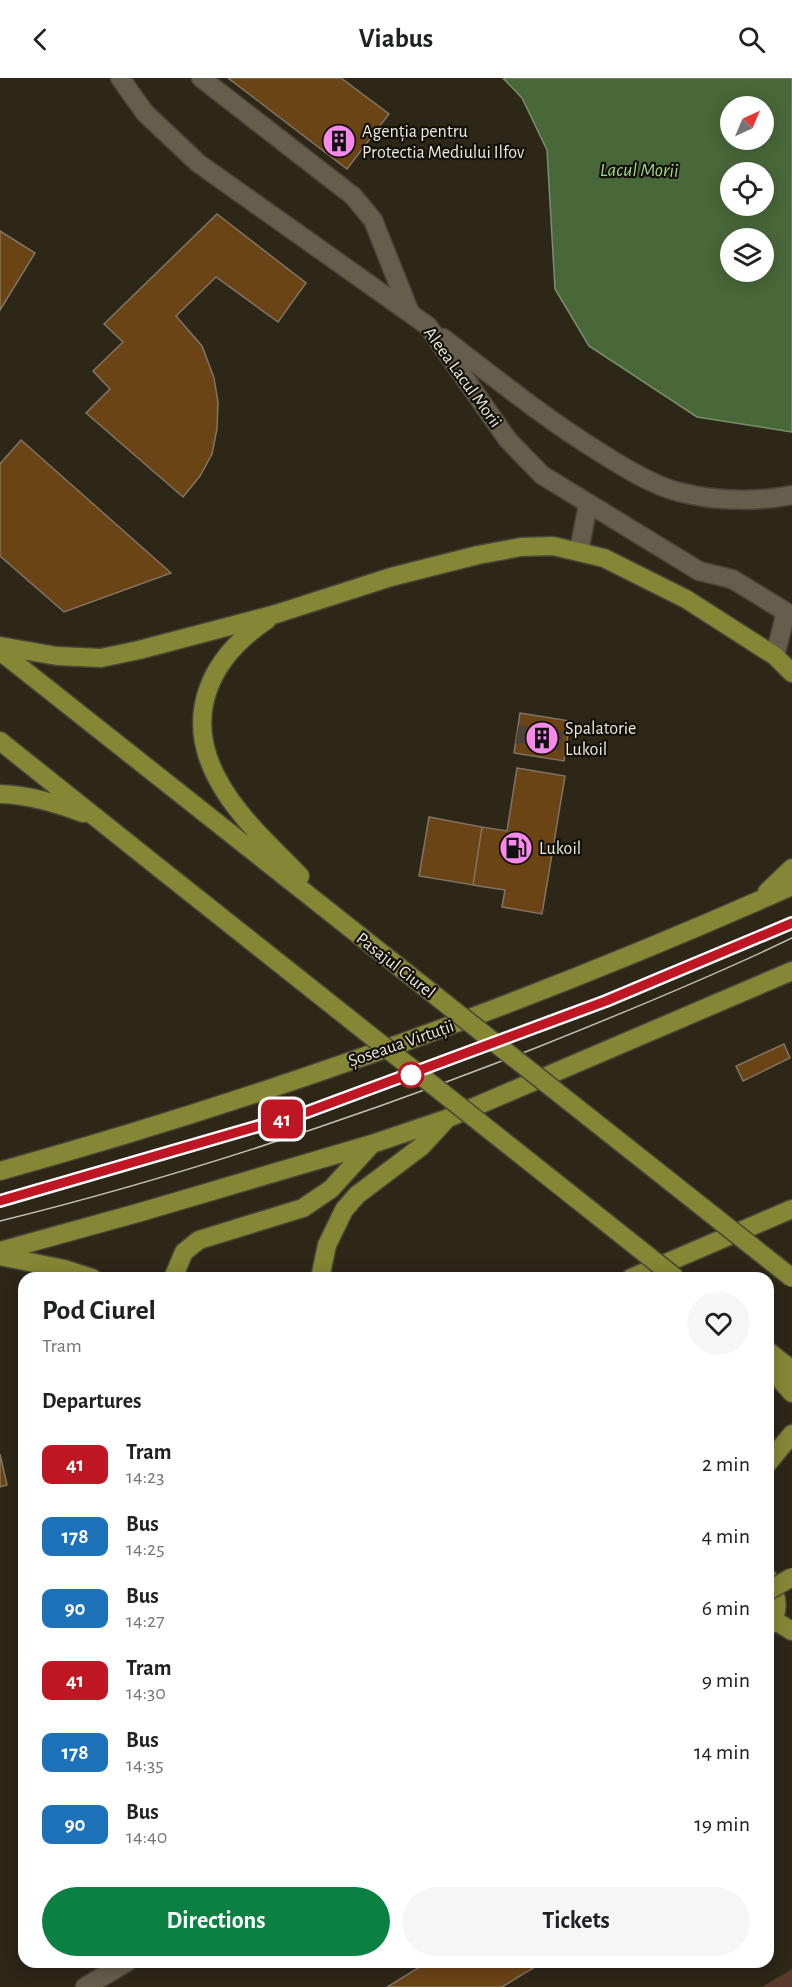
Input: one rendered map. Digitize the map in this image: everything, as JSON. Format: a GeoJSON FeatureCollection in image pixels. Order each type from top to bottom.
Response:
{"type":"FeatureCollection","features":[{"type":"Feature","properties":{"kind":"main road"},"geometry":{"type":"LineString","coordinates":[[0,646],[57,656],[101,658],[276,614],[391,577],[478,555],[521,547],[553,546],[579,551],[630,570],[686,599],[775,656],[792,673]]}},
{"type":"Feature","properties":{"kind":"main road"},"geometry":{"type":"LineString","coordinates":[[276,614],[236,643],[212,676],[204,700],[207,750],[216,777],[234,804],[350,928]]}},
{"type":"Feature","properties":{"kind":"main road","name":"Pasajul Ciurel"},"geometry":{"type":"LineString","coordinates":[[0,651],[792,1278]]}},
{"type":"Feature","properties":{"kind":"main road"},"geometry":{"type":"LineString","coordinates":[[0,741],[668,1272]]}},
{"type":"Feature","properties":{"kind":"main road"},"geometry":{"type":"LineString","coordinates":[[0,794],[20,795],[54,802],[97,818]]}},
{"type":"Feature","properties":{"kind":"main road"},"geometry":{"type":"LineString","coordinates":[[755,902],[792,868]]}},
{"type":"Feature","properties":{"kind":"main road","name":"Șoseaua Virtuții"},"geometry":{"type":"LineString","coordinates":[[0,1172],[172,1120],[447,1028],[792,886]]}},
{"type":"Feature","properties":{"kind":"main road"},"geometry":{"type":"LineString","coordinates":[[0,1251],[372,1144],[446,1119],[792,971]]}},
{"type":"Feature","properties":{"kind":"main road"},"geometry":{"type":"LineString","coordinates":[[321,1272],[327,1245],[344,1210],[364,1189],[422,1146],[446,1119]]}},
{"type":"Feature","properties":{"kind":"main road"},"geometry":{"type":"LineString","coordinates":[[176,1272],[184,1252],[200,1240],[303,1208],[317,1201],[372,1144]]}},
{"type":"Feature","properties":{"kind":"main road"},"geometry":{"type":"LineString","coordinates":[[645,1272],[792,1209]]}},
{"type":"Feature","properties":{"kind":"main road"},"geometry":{"type":"LineString","coordinates":[[0,1256],[73,1272]]}},
{"type":"Feature","properties":{"kind":"main road"},"geometry":{"type":"LineString","coordinates":[[774,1356],[792,1370]]}},
{"type":"Feature","properties":{"kind":"main road"},"geometry":{"type":"LineString","coordinates":[[774,1373],[792,1393]]}},
{"type":"Feature","properties":{"kind":"main road"},"geometry":{"type":"LineString","coordinates":[[774,1456],[792,1434]]}},
{"type":"Feature","properties":{"kind":"main road"},"geometry":{"type":"LineString","coordinates":[[774,1588],[792,1577]]}},
{"type":"Feature","properties":{"kind":"main road"},"geometry":{"type":"LineString","coordinates":[[774,1595],[778,1606],[774,1616]]}},
{"type":"Feature","properties":{"kind":"main road"},"geometry":{"type":"LineString","coordinates":[[774,1624],[792,1631]]}},
{"type":"Feature","properties":{"kind":"lane"},"geometry":{"type":"LineString","coordinates":[[120,78],[145,113],[198,163],[410,313]]}},
{"type":"Feature","properties":{"kind":"lane","name":"Aleea Lacul Morii"},"geometry":{"type":"LineString","coordinates":[[201,78],[353,196],[364,208],[373,220],[410,313],[428,326],[522,457],[542,475],[588,505],[699,571],[732,579],[786,612],[775,656]]}},
{"type":"Feature","properties":{"kind":"lane"},"geometry":{"type":"LineString","coordinates":[[428,326],[541,413],[612,460],[653,482],[676,491],[720,499],[792,495]]}},
{"type":"Feature","properties":{"kind":"lane"},"geometry":{"type":"LineString","coordinates":[[579,551],[588,505]]}},
{"type":"Feature","properties":{"kind":"lane"},"geometry":{"type":"LineString","coordinates":[[85,1987],[117,1968]]}},
{"type":"Feature","properties":{"kind":"shaded area"},"geometry":{"type":"Polygon","coordinates":[[[792,1969],[792,1987],[762,1987],[792,1969]]]}},
{"type":"Feature","properties":{"kind":"water","name":"Lacul Morii"},"geometry":{"type":"Polygon","coordinates":[[[503,78],[792,78],[792,432],[697,417],[589,346],[555,289],[547,150],[522,98],[503,78]]]}},
{"type":"Feature","properties":{"kind":"building","name":"Agenția pentru Protectia Mediului Ilfov"},"geometry":{"type":"Polygon","coordinates":[[[228,78],[341,78],[389,114],[347,169],[228,78]]]}},
{"type":"Feature","properties":{"kind":"building"},"geometry":{"type":"Polygon","coordinates":[[[217,214],[306,283],[278,322],[216,277],[176,316],[202,346],[214,378],[218,402],[217,429],[212,454],[200,476],[183,497],[86,413],[110,389],[93,371],[123,342],[104,324],[217,214]]]}},
{"type":"Feature","properties":{"kind":"building"},"geometry":{"type":"Polygon","coordinates":[[[0,231],[35,253],[0,310],[0,231]]]}},
{"type":"Feature","properties":{"kind":"building"},"geometry":{"type":"Polygon","coordinates":[[[21,440],[171,573],[64,612],[0,556],[0,464],[21,440]]]}},
{"type":"Feature","properties":{"kind":"building","name":"Spalatorie Lukoil"},"geometry":{"type":"Polygon","coordinates":[[[520,713],[570,721],[564,761],[514,753],[520,713]]]}},
{"type":"Feature","properties":{"kind":"building","name":"Lukoil"},"geometry":{"type":"Polygon","coordinates":[[[517,768],[565,776],[542,914],[502,907],[505,890],[473,885],[482,827],[507,831],[517,768]]]}},
{"type":"Feature","properties":{"kind":"building"},"geometry":{"type":"Polygon","coordinates":[[[429,817],[482,827],[473,885],[419,876],[429,817]]]}},
{"type":"Feature","properties":{"kind":"building"},"geometry":{"type":"Polygon","coordinates":[[[784,1044],[790,1058],[743,1081],[736,1066],[784,1044]]]}},
{"type":"Feature","properties":{"kind":"building"},"geometry":{"type":"Polygon","coordinates":[[[0,1454],[7,1485],[0,1487],[0,1454]]]}},
{"type":"Feature","properties":{"kind":"building"},"geometry":{"type":"Polygon","coordinates":[[[418,1968],[533,1968],[502,1987],[387,1987],[418,1968]]]}},
{"type":"Feature","properties":{"kind":"tunnel"},"geometry":{"type":"LineString","coordinates":[[517,734],[566,742]]}},
{"type":"Feature","properties":{"kind":"tram line"},"geometry":{"type":"LineString","coordinates":[[0,1201],[307,1112],[606,1001],[792,923]]}},
{"type":"Feature","properties":{"kind":"tram line","name":"41"},"geometry":{"type":"LineString","coordinates":[[0,1201],[307,1112],[606,1001],[792,923]]}},
{"type":"Feature","properties":{"kind":"tram line"},"geometry":{"type":"LineString","coordinates":[[0,1221],[137,1185],[339,1121],[538,1047],[634,1008],[792,938]]}},
{"type":"Feature","properties":{"kind":"place","name":"Agenția pentru Protectia Mediului Ilfov"},"geometry":{"type":"Point","coordinates":[339,141]}},
{"type":"Feature","properties":{"kind":"place","name":"Spalatorie Lukoil"},"geometry":{"type":"Point","coordinates":[542,738]}},
{"type":"Feature","properties":{"kind":"place","name":"Lukoil"},"geometry":{"type":"Point","coordinates":[516,848]}}]}
